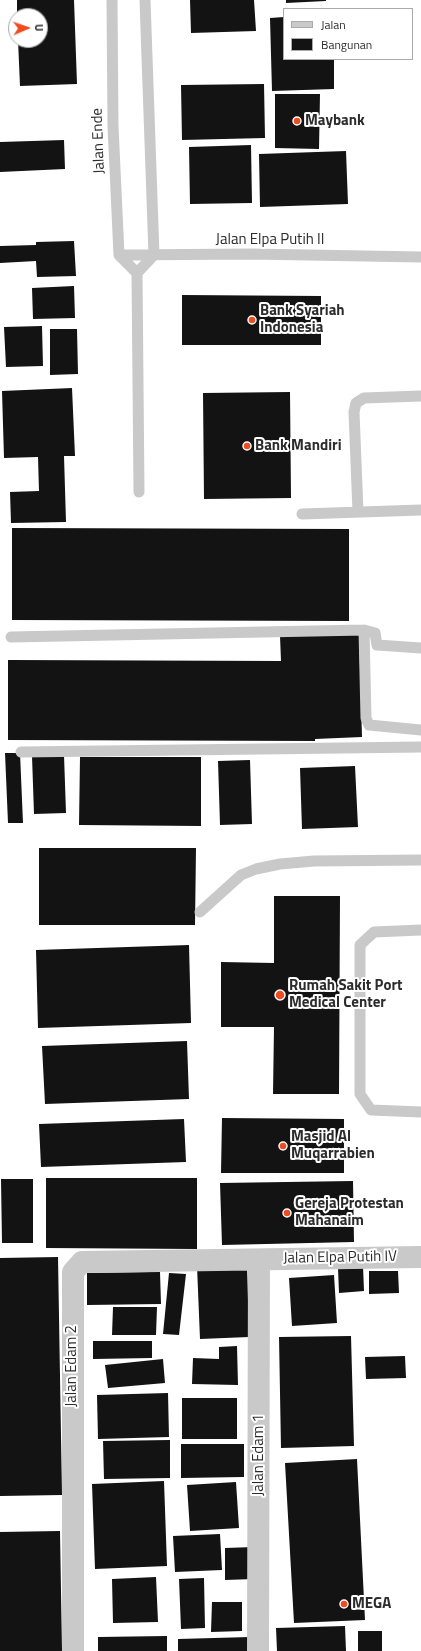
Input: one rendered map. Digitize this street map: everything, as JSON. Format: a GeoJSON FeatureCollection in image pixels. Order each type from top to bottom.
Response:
{"type":"FeatureCollection","features":[{"type":"Feature","properties":{"kind":"street","name":"Jalan Elpa Putih IV"},"geometry":{"type":"LineString","coordinates":[[259,1260],[421,1257]]}},
{"type":"Feature","properties":{"kind":"street","name":"Jalan Edam 2"},"geometry":{"type":"LineString","coordinates":[[73,1651],[73,1272],[82,1262],[259,1260]]}},
{"type":"Feature","properties":{"kind":"street","name":"Jalan Edam 1"},"geometry":{"type":"LineString","coordinates":[[258,1651],[259,1260]]}},
{"type":"Feature","properties":{"kind":"lane","name":"Jalan Ende"},"geometry":{"type":"LineString","coordinates":[[112,0],[113,126],[120,255]]}},
{"type":"Feature","properties":{"kind":"lane"},"geometry":{"type":"LineString","coordinates":[[137,273],[154,255],[146,0]]}},
{"type":"Feature","properties":{"kind":"lane","name":"Jalan Elpa Putih II"},"geometry":{"type":"LineString","coordinates":[[120,255],[421,257]]}},
{"type":"Feature","properties":{"kind":"lane"},"geometry":{"type":"LineString","coordinates":[[120,255],[137,273],[139,492]]}},
{"type":"Feature","properties":{"kind":"lane"},"geometry":{"type":"LineString","coordinates":[[358,512],[354,412],[356,403],[364,398],[421,396]]}},
{"type":"Feature","properties":{"kind":"lane"},"geometry":{"type":"LineString","coordinates":[[302,514],[421,510]]}},
{"type":"Feature","properties":{"kind":"lane"},"geometry":{"type":"LineString","coordinates":[[364,630],[366,718],[369,725],[421,730]]}},
{"type":"Feature","properties":{"kind":"lane"},"geometry":{"type":"LineString","coordinates":[[11,637],[364,630],[375,633],[377,645],[421,648]]}},
{"type":"Feature","properties":{"kind":"lane"},"geometry":{"type":"LineString","coordinates":[[21,752],[421,747]]}},
{"type":"Feature","properties":{"kind":"lane"},"geometry":{"type":"LineString","coordinates":[[200,912],[241,875],[256,869],[280,864],[314,862],[421,860]]}},
{"type":"Feature","properties":{"kind":"lane"},"geometry":{"type":"LineString","coordinates":[[421,930],[374,932],[360,945],[360,1094],[371,1110],[421,1112]]}},
{"type":"Feature","properties":{"kind":"building"},"geometry":{"type":"Polygon","coordinates":[[[17,0],[74,0],[77,84],[20,86],[18,48],[48,48],[48,8],[17,8],[17,0]]]}},
{"type":"Feature","properties":{"kind":"building"},"geometry":{"type":"Polygon","coordinates":[[[190,0],[254,0],[256,31],[191,33],[190,0]]]}},
{"type":"Feature","properties":{"kind":"building"},"geometry":{"type":"Polygon","coordinates":[[[286,0],[326,0],[326,1],[286,3],[286,0]]]}},
{"type":"Feature","properties":{"kind":"building"},"geometry":{"type":"Polygon","coordinates":[[[283,17],[283,60],[334,60],[334,89],[272,91],[270,18],[283,17]]]}},
{"type":"Feature","properties":{"kind":"building"},"geometry":{"type":"Polygon","coordinates":[[[264,84],[265,138],[182,140],[181,85],[264,84]]]}},
{"type":"Feature","properties":{"kind":"building","name":"Maybank"},"geometry":{"type":"Polygon","coordinates":[[[275,94],[320,94],[319,149],[275,148],[275,94]]]}},
{"type":"Feature","properties":{"kind":"building"},"geometry":{"type":"Polygon","coordinates":[[[64,140],[65,169],[0,172],[0,142],[64,140]]]}},
{"type":"Feature","properties":{"kind":"building"},"geometry":{"type":"Polygon","coordinates":[[[251,145],[252,203],[190,204],[189,147],[251,145]]]}},
{"type":"Feature","properties":{"kind":"building"},"geometry":{"type":"Polygon","coordinates":[[[346,151],[348,204],[260,207],[259,154],[346,151]]]}},
{"type":"Feature","properties":{"kind":"building"},"geometry":{"type":"Polygon","coordinates":[[[74,241],[76,276],[37,277],[36,261],[0,263],[0,246],[36,245],[36,242],[74,241]]]}},
{"type":"Feature","properties":{"kind":"building"},"geometry":{"type":"Polygon","coordinates":[[[74,286],[75,318],[33,319],[32,288],[74,286]]]}},
{"type":"Feature","properties":{"kind":"building","name":"Bank Syariah Indonesia"},"geometry":{"type":"Polygon","coordinates":[[[182,295],[321,296],[321,345],[182,345],[182,295]]]}},
{"type":"Feature","properties":{"kind":"building"},"geometry":{"type":"Polygon","coordinates":[[[42,326],[43,366],[6,367],[4,327],[42,326]]]}},
{"type":"Feature","properties":{"kind":"building"},"geometry":{"type":"Polygon","coordinates":[[[50,329],[77,329],[78,374],[50,375],[50,329]]]}},
{"type":"Feature","properties":{"kind":"building"},"geometry":{"type":"Polygon","coordinates":[[[72,388],[75,456],[64,456],[66,522],[11,523],[10,492],[39,491],[38,457],[4,458],[2,391],[72,388]]]}},
{"type":"Feature","properties":{"kind":"building","name":"Bank Mandiri"},"geometry":{"type":"Polygon","coordinates":[[[290,392],[291,498],[204,499],[203,393],[290,392]]]}},
{"type":"Feature","properties":{"kind":"building"},"geometry":{"type":"Polygon","coordinates":[[[12,528],[349,529],[349,621],[12,620],[12,528]]]}},
{"type":"Feature","properties":{"kind":"building"},"geometry":{"type":"Polygon","coordinates":[[[359,633],[362,737],[315,739],[315,741],[8,740],[8,660],[281,661],[280,636],[359,633]]]}},
{"type":"Feature","properties":{"kind":"building"},"geometry":{"type":"Polygon","coordinates":[[[5,753],[20,753],[23,823],[8,823],[5,753]]]}},
{"type":"Feature","properties":{"kind":"building"},"geometry":{"type":"Polygon","coordinates":[[[64,755],[66,813],[34,814],[32,756],[64,755]]]}},
{"type":"Feature","properties":{"kind":"building"},"geometry":{"type":"Polygon","coordinates":[[[80,757],[201,757],[201,826],[79,825],[80,757]]]}},
{"type":"Feature","properties":{"kind":"building"},"geometry":{"type":"Polygon","coordinates":[[[250,760],[252,824],[220,825],[218,761],[250,760]]]}},
{"type":"Feature","properties":{"kind":"building"},"geometry":{"type":"Polygon","coordinates":[[[355,766],[358,827],[302,829],[300,768],[355,766]]]}},
{"type":"Feature","properties":{"kind":"building"},"geometry":{"type":"Polygon","coordinates":[[[39,848],[196,848],[195,925],[39,925],[39,848]]]}},
{"type":"Feature","properties":{"kind":"building","name":"Rumah Sakit Port Medical Center"},"geometry":{"type":"Polygon","coordinates":[[[274,896],[340,896],[339,1094],[273,1094],[274,1027],[221,1027],[221,962],[274,963],[274,896]]]}},
{"type":"Feature","properties":{"kind":"building"},"geometry":{"type":"Polygon","coordinates":[[[189,945],[191,1023],[38,1028],[36,950],[189,945]]]}},
{"type":"Feature","properties":{"kind":"building"},"geometry":{"type":"Polygon","coordinates":[[[187,1041],[189,1099],[45,1104],[42,1046],[187,1041]]]}},
{"type":"Feature","properties":{"kind":"building","name":"Masjid Al Muqarrabien"},"geometry":{"type":"Polygon","coordinates":[[[222,1118],[344,1119],[344,1173],[221,1173],[222,1118]]]}},
{"type":"Feature","properties":{"kind":"building"},"geometry":{"type":"Polygon","coordinates":[[[184,1119],[186,1162],[41,1167],[39,1124],[184,1119]]]}},
{"type":"Feature","properties":{"kind":"building"},"geometry":{"type":"Polygon","coordinates":[[[46,1178],[197,1178],[197,1249],[46,1248],[46,1178]]]}},
{"type":"Feature","properties":{"kind":"building"},"geometry":{"type":"Polygon","coordinates":[[[1,1179],[33,1179],[33,1243],[2,1243],[1,1179]]]}},
{"type":"Feature","properties":{"kind":"building","name":"Gereja Protestan Mahanaim"},"geometry":{"type":"Polygon","coordinates":[[[353,1181],[354,1242],[222,1245],[220,1183],[353,1181]]]}},
{"type":"Feature","properties":{"kind":"building"},"geometry":{"type":"Polygon","coordinates":[[[58,1257],[62,1495],[0,1496],[0,1258],[58,1257]]]}},
{"type":"Feature","properties":{"kind":"building"},"geometry":{"type":"Polygon","coordinates":[[[247,1264],[249,1337],[200,1339],[197,1266],[247,1264]]]}},
{"type":"Feature","properties":{"kind":"building"},"geometry":{"type":"Polygon","coordinates":[[[363,1266],[364,1291],[339,1293],[338,1268],[363,1266]]]}},
{"type":"Feature","properties":{"kind":"building"},"geometry":{"type":"Polygon","coordinates":[[[369,1271],[398,1271],[399,1293],[369,1294],[369,1271]]]}},
{"type":"Feature","properties":{"kind":"building"},"geometry":{"type":"Polygon","coordinates":[[[160,1272],[161,1304],[87,1305],[87,1273],[160,1272]]]}},
{"type":"Feature","properties":{"kind":"building"},"geometry":{"type":"Polygon","coordinates":[[[169,1273],[186,1274],[179,1335],[163,1334],[169,1273]]]}},
{"type":"Feature","properties":{"kind":"building"},"geometry":{"type":"Polygon","coordinates":[[[334,1275],[337,1323],[292,1326],[289,1278],[334,1275]]]}},
{"type":"Feature","properties":{"kind":"building"},"geometry":{"type":"Polygon","coordinates":[[[113,1307],[157,1307],[156,1335],[112,1335],[113,1307]]]}},
{"type":"Feature","properties":{"kind":"building"},"geometry":{"type":"Polygon","coordinates":[[[351,1336],[354,1446],[281,1448],[279,1337],[351,1336]]]}},
{"type":"Feature","properties":{"kind":"building"},"geometry":{"type":"Polygon","coordinates":[[[93,1341],[152,1341],[152,1358],[93,1359],[93,1341]]]}},
{"type":"Feature","properties":{"kind":"building"},"geometry":{"type":"Polygon","coordinates":[[[237,1346],[238,1385],[192,1384],[193,1358],[219,1359],[219,1347],[237,1346]]]}},
{"type":"Feature","properties":{"kind":"building"},"geometry":{"type":"Polygon","coordinates":[[[405,1356],[406,1378],[366,1379],[365,1357],[405,1356]]]}},
{"type":"Feature","properties":{"kind":"building"},"geometry":{"type":"Polygon","coordinates":[[[163,1359],[165,1383],[108,1388],[105,1365],[163,1359]]]}},
{"type":"Feature","properties":{"kind":"building"},"geometry":{"type":"Polygon","coordinates":[[[168,1393],[169,1437],[98,1439],[97,1395],[168,1393]]]}},
{"type":"Feature","properties":{"kind":"building"},"geometry":{"type":"Polygon","coordinates":[[[182,1398],[237,1398],[237,1439],[182,1439],[182,1398]]]}},
{"type":"Feature","properties":{"kind":"building"},"geometry":{"type":"Polygon","coordinates":[[[170,1440],[170,1478],[104,1479],[103,1441],[170,1440]]]}},
{"type":"Feature","properties":{"kind":"building"},"geometry":{"type":"Polygon","coordinates":[[[181,1444],[244,1444],[244,1477],[181,1478],[181,1444]]]}},
{"type":"Feature","properties":{"kind":"building"},"geometry":{"type":"Polygon","coordinates":[[[357,1459],[365,1620],[294,1623],[285,1463],[357,1459]]]}},
{"type":"Feature","properties":{"kind":"building"},"geometry":{"type":"Polygon","coordinates":[[[164,1481],[167,1566],[95,1569],[92,1484],[164,1481]]]}},
{"type":"Feature","properties":{"kind":"building"},"geometry":{"type":"Polygon","coordinates":[[[236,1482],[239,1528],[190,1531],[187,1485],[236,1482]]]}},
{"type":"Feature","properties":{"kind":"building"},"geometry":{"type":"Polygon","coordinates":[[[60,1531],[62,1651],[0,1651],[0,1532],[60,1531]]]}},
{"type":"Feature","properties":{"kind":"building"},"geometry":{"type":"Polygon","coordinates":[[[220,1534],[222,1570],[175,1572],[173,1536],[220,1534]]]}},
{"type":"Feature","properties":{"kind":"building"},"geometry":{"type":"Polygon","coordinates":[[[254,1547],[254,1579],[225,1580],[225,1548],[254,1547]]]}},
{"type":"Feature","properties":{"kind":"building"},"geometry":{"type":"Polygon","coordinates":[[[156,1577],[158,1622],[113,1623],[112,1579],[156,1577]]]}},
{"type":"Feature","properties":{"kind":"building"},"geometry":{"type":"Polygon","coordinates":[[[204,1578],[205,1628],[181,1629],[179,1579],[204,1578]]]}},
{"type":"Feature","properties":{"kind":"building"},"geometry":{"type":"Polygon","coordinates":[[[212,1602],[242,1602],[242,1631],[211,1632],[212,1602]]]}},
{"type":"Feature","properties":{"kind":"building"},"geometry":{"type":"Polygon","coordinates":[[[345,1626],[346,1651],[277,1651],[276,1628],[345,1626]]]}},
{"type":"Feature","properties":{"kind":"building"},"geometry":{"type":"Polygon","coordinates":[[[358,1631],[382,1631],[382,1651],[358,1651],[358,1631]]]}},
{"type":"Feature","properties":{"kind":"building"},"geometry":{"type":"Polygon","coordinates":[[[167,1636],[167,1651],[98,1651],[98,1637],[167,1636]]]}},
{"type":"Feature","properties":{"kind":"building"},"geometry":{"type":"Polygon","coordinates":[[[250,1637],[250,1651],[178,1651],[178,1639],[250,1637]]]}},
{"type":"Feature","properties":{"kind":"place","name":"Maybank"},"geometry":{"type":"Point","coordinates":[297,121]}},
{"type":"Feature","properties":{"kind":"place","name":"Bank Syariah Indonesia"},"geometry":{"type":"Point","coordinates":[252,320]}},
{"type":"Feature","properties":{"kind":"place","name":"Bank Mandiri"},"geometry":{"type":"Point","coordinates":[247,446]}},
{"type":"Feature","properties":{"kind":"place","name":"Rumah Sakit Port Medical Center"},"geometry":{"type":"Point","coordinates":[280,995]}},
{"type":"Feature","properties":{"kind":"place","name":"Masjid Al Muqarrabien"},"geometry":{"type":"Point","coordinates":[283,1146]}},
{"type":"Feature","properties":{"kind":"place","name":"Gereja Protestan Mahanaim"},"geometry":{"type":"Point","coordinates":[287,1213]}},
{"type":"Feature","properties":{"kind":"place","name":"MEGA"},"geometry":{"type":"Point","coordinates":[344,1604]}}]}
